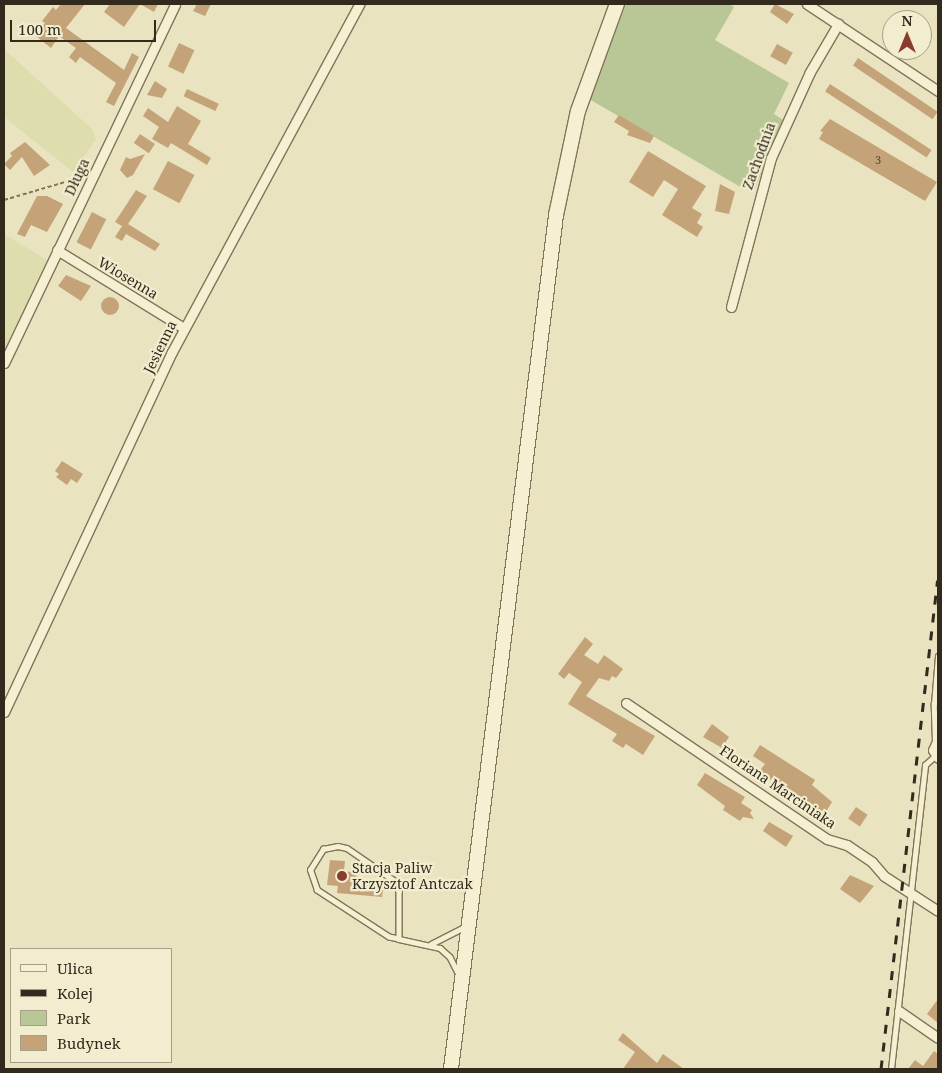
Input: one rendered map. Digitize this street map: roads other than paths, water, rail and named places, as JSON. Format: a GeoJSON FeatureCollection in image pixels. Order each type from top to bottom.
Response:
{"type":"FeatureCollection","features":[{"type":"Feature","properties":{"kind":"main road"},"geometry":{"type":"LineString","coordinates":[[451,1069],[560,191],[587,80],[617,4]]}},
{"type":"Feature","properties":{"kind":"street","name":"Długa"},"geometry":{"type":"LineString","coordinates":[[4,363],[175,4]]}},
{"type":"Feature","properties":{"kind":"street","name":"Jesienna"},"geometry":{"type":"LineString","coordinates":[[4,712],[184,328],[359,4]]}},
{"type":"Feature","properties":{"kind":"street"},"geometry":{"type":"LineString","coordinates":[[807,4],[938,91]]}},
{"type":"Feature","properties":{"kind":"street","name":"Zachodnia"},"geometry":{"type":"LineString","coordinates":[[731,307],[771,158],[802,88],[838,24]]}},
{"type":"Feature","properties":{"kind":"street","name":"Wiosenna"},"geometry":{"type":"LineString","coordinates":[[57,250],[184,328]]}},
{"type":"Feature","properties":{"kind":"street","name":"Floriana Marciniaka"},"geometry":{"type":"LineString","coordinates":[[626,703],[827,839],[847,845],[912,894],[938,911]]}},
{"type":"Feature","properties":{"kind":"street"},"geometry":{"type":"LineString","coordinates":[[937,742],[937,757]]}},
{"type":"Feature","properties":{"kind":"street"},"geometry":{"type":"LineString","coordinates":[[899,1011],[938,1038]]}},
{"type":"Feature","properties":{"kind":"lane"},"geometry":{"type":"LineString","coordinates":[[937,742],[934,704],[938,656]]}},
{"type":"Feature","properties":{"kind":"lane"},"geometry":{"type":"LineString","coordinates":[[891,1069],[899,1011],[925,765],[937,757]]}},
{"type":"Feature","properties":{"kind":"lane"},"geometry":{"type":"LineString","coordinates":[[399,939],[399,891],[396,881],[347,848],[338,846],[323,849],[310,870],[317,890],[389,936],[399,939],[431,944],[445,951],[462,979]]}},
{"type":"Feature","properties":{"kind":"lane"},"geometry":{"type":"LineString","coordinates":[[431,944],[468,926]]}},
{"type":"Feature","properties":{"kind":"railway"},"geometry":{"type":"LineString","coordinates":[[881,1069],[938,580]]}},
{"type":"Feature","properties":{"kind":"place","name":"Stacja Paliw Krzysztof Antczak"},"geometry":{"type":"Point","coordinates":[342,876]}}]}
